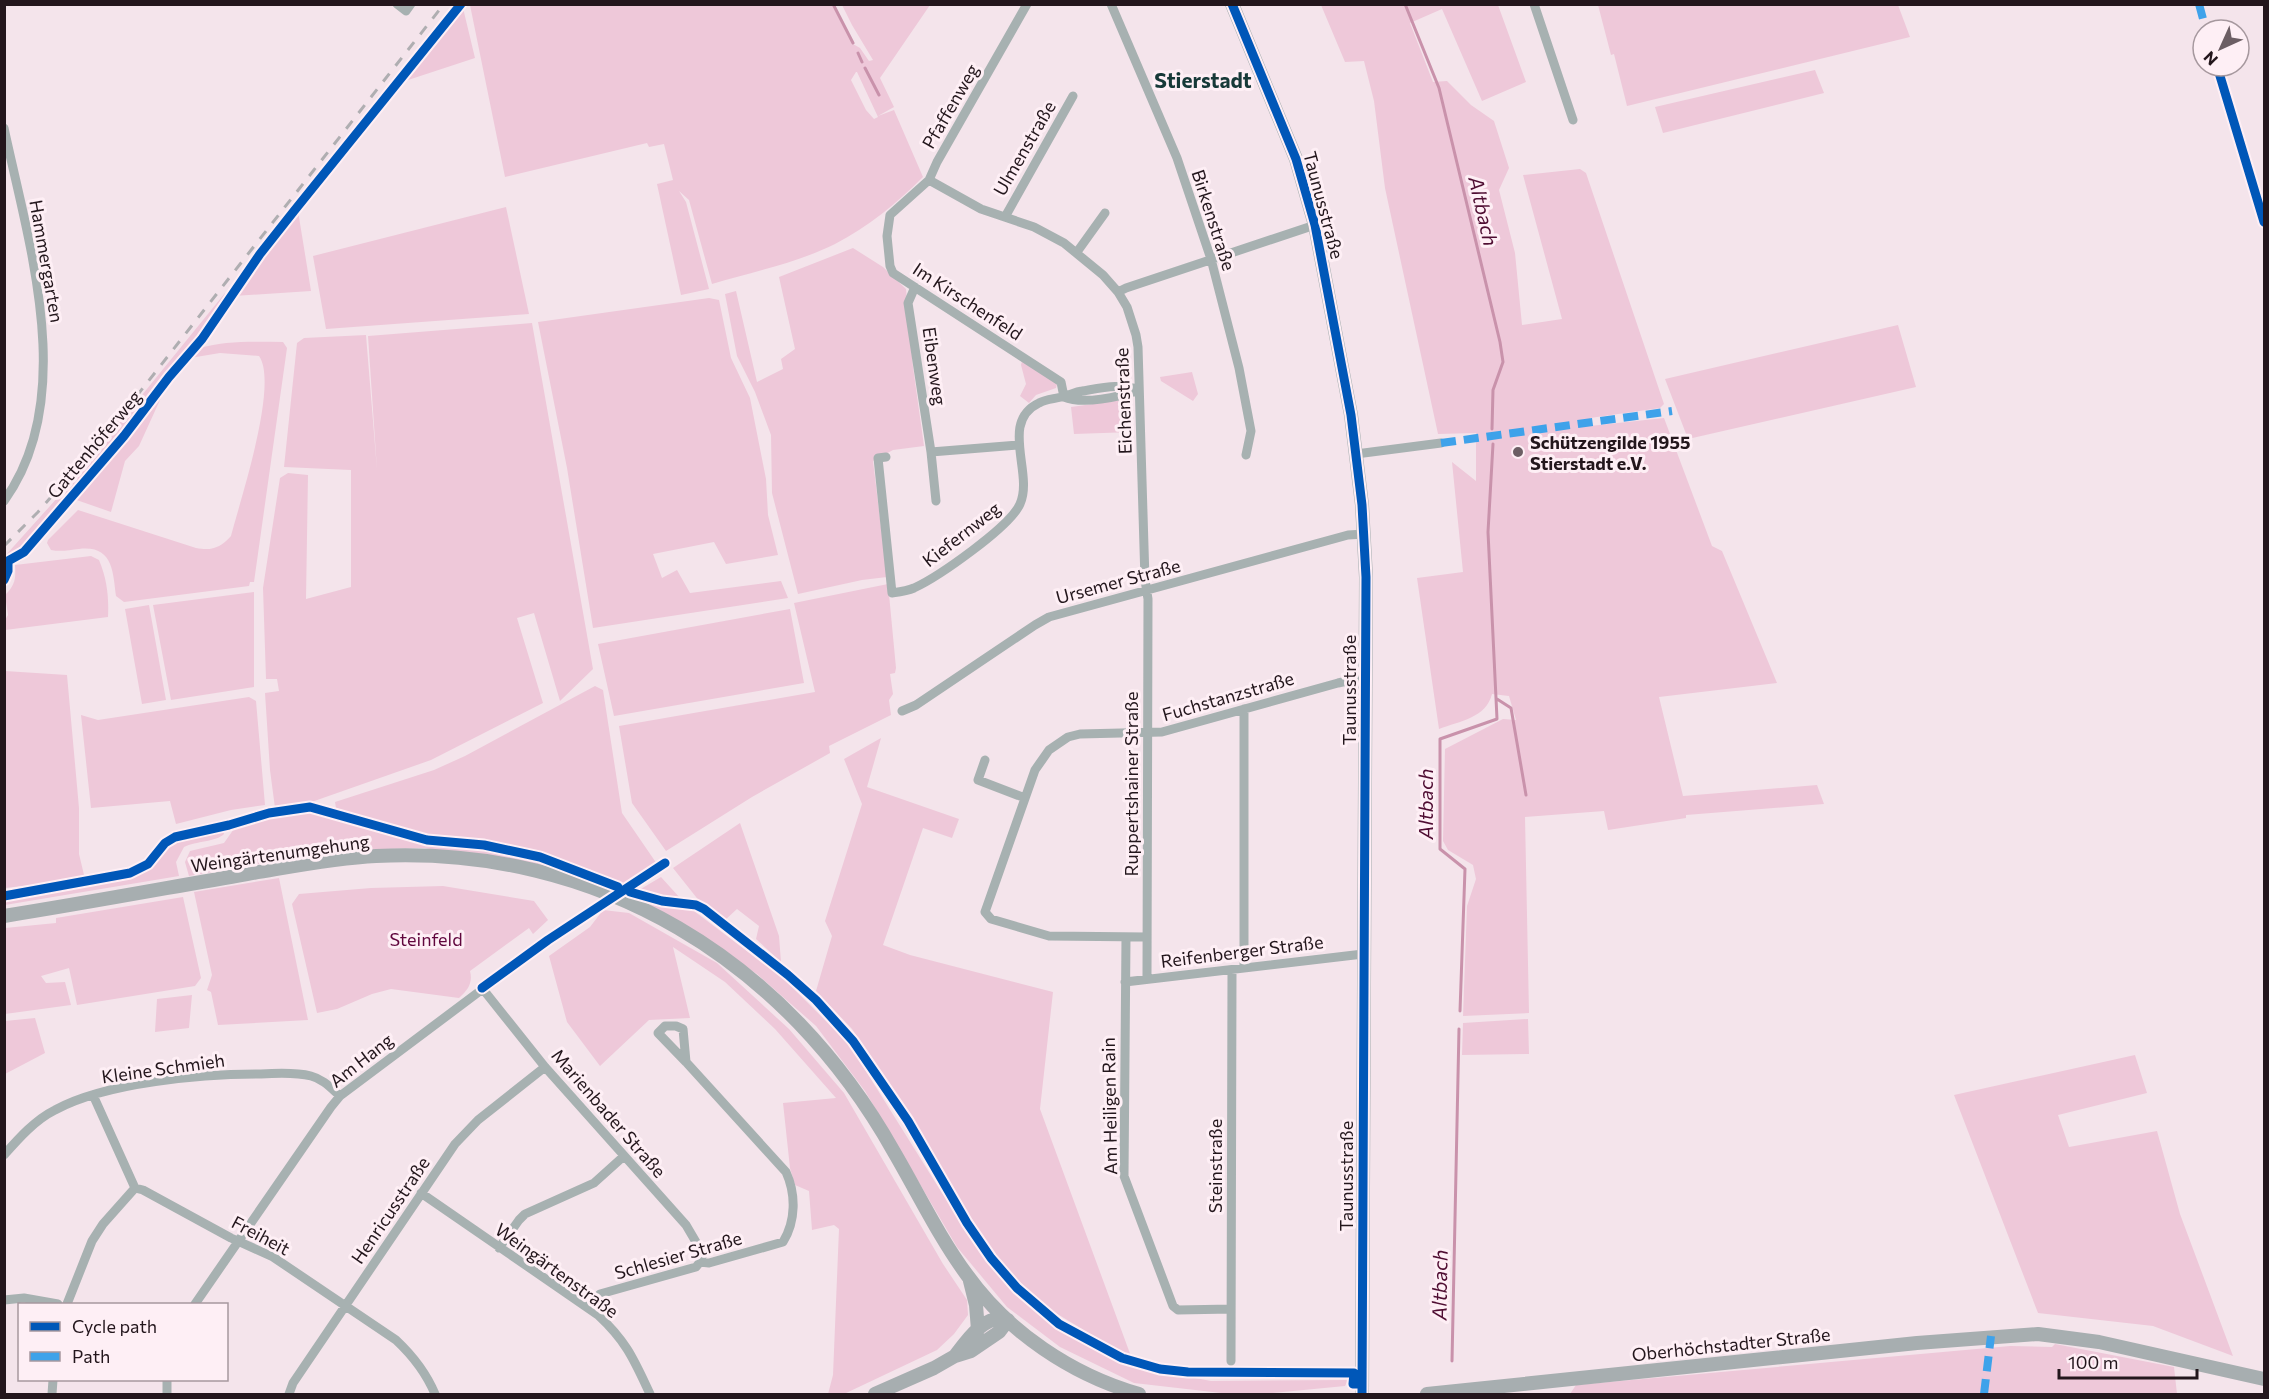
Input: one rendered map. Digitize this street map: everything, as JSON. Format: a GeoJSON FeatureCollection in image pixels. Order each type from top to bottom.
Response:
{"type":"FeatureCollection","features":[{"type":"Feature","properties":{"kind":"main road","name":"Taunusstraße"},"geometry":{"type":"LineString","coordinates":[[1232,4],[1296,159],[1315,225],[1340,354],[1356,454],[1365,534],[1362,1395]]}},
{"type":"Feature","properties":{"kind":"main road","name":"Weingärtenumgehung"},"geometry":{"type":"LineString","coordinates":[[4,916],[309,864],[374,856],[428,856],[493,862],[546,874],[614,896],[680,929],[723,956],[770,993],[806,1028],[839,1067],[869,1109],[951,1252],[969,1279],[1008,1320]]}},
{"type":"Feature","properties":{"kind":"main road"},"geometry":{"type":"LineString","coordinates":[[969,1279],[978,1330]]}},
{"type":"Feature","properties":{"kind":"main road"},"geometry":{"type":"LineString","coordinates":[[955,1356],[978,1330],[996,1318],[1008,1320],[1036,1343],[1065,1362],[1139,1395]]}},
{"type":"Feature","properties":{"kind":"main road"},"geometry":{"type":"LineString","coordinates":[[875,1395],[955,1356],[971,1351],[1004,1328],[1008,1320]]}},
{"type":"Feature","properties":{"kind":"main road","name":"Oberhöchstadter Straße"},"geometry":{"type":"LineString","coordinates":[[1427,1395],[1917,1343],[2038,1334],[2099,1342],[2265,1379]]}},
{"type":"Feature","properties":{"kind":"street"},"geometry":{"type":"LineString","coordinates":[[397,4],[406,12],[411,4]]}},
{"type":"Feature","properties":{"kind":"street","name":"Pfaffenweg"},"geometry":{"type":"LineString","coordinates":[[890,214],[929,180],[1027,4]]}},
{"type":"Feature","properties":{"kind":"street","name":"Birkenstraße"},"geometry":{"type":"LineString","coordinates":[[1111,4],[1177,158],[1210,259],[1239,368],[1251,431],[1246,455]]}},
{"type":"Feature","properties":{"kind":"street"},"geometry":{"type":"LineString","coordinates":[[1534,4],[1573,120]]}},
{"type":"Feature","properties":{"kind":"street","name":"Ulmenstraße"},"geometry":{"type":"LineString","coordinates":[[1005,217],[1073,96]]}},
{"type":"Feature","properties":{"kind":"street","name":"Hammergarten"},"geometry":{"type":"LineString","coordinates":[[4,128],[41,306],[42,335],[42,379],[36,433],[23,470],[4,501]]}},
{"type":"Feature","properties":{"kind":"street","name":"Eichenstraße"},"geometry":{"type":"LineString","coordinates":[[929,180],[981,209],[1043,231],[1077,252],[1103,275],[1118,292],[1127,308],[1136,334],[1140,390],[1147,591]]}},
{"type":"Feature","properties":{"kind":"street"},"geometry":{"type":"LineString","coordinates":[[1077,252],[1105,213]]}},
{"type":"Feature","properties":{"kind":"street","name":"Im Kirschenfeld"},"geometry":{"type":"LineString","coordinates":[[890,214],[887,225],[890,266],[893,273],[1061,382],[1064,397]]}},
{"type":"Feature","properties":{"kind":"street"},"geometry":{"type":"LineString","coordinates":[[1118,292],[1315,225]]}},
{"type":"Feature","properties":{"kind":"street","name":"Eibenweg"},"geometry":{"type":"LineString","coordinates":[[915,287],[908,303],[931,452],[936,501]]}},
{"type":"Feature","properties":{"kind":"street","name":"Gattenhöferweg"},"geometry":{"type":"LineString","coordinates":[[4,560],[9,561],[19,557],[24,552],[124,436],[169,377],[202,339]]}},
{"type":"Feature","properties":{"kind":"street","name":"Kiefernweg"},"geometry":{"type":"LineString","coordinates":[[885,457],[878,458],[891,593],[912,590],[945,569],[978,545],[1016,511],[1021,503],[1023,487],[1019,445],[1020,424],[1031,408],[1046,400],[1064,397],[1075,402],[1125,395],[1140,390]]}},
{"type":"Feature","properties":{"kind":"street"},"geometry":{"type":"LineString","coordinates":[[1356,454],[1441,442]]}},
{"type":"Feature","properties":{"kind":"street"},"geometry":{"type":"LineString","coordinates":[[931,452],[1019,445]]}},
{"type":"Feature","properties":{"kind":"street","name":"Ursemer Straße"},"geometry":{"type":"LineString","coordinates":[[902,711],[916,705],[1041,621],[1348,535],[1365,534]]}},
{"type":"Feature","properties":{"kind":"street","name":"Ruppertshainer Straße"},"geometry":{"type":"LineString","coordinates":[[1147,591],[1147,978]]}},
{"type":"Feature","properties":{"kind":"street","name":"Fuchstanzstraße"},"geometry":{"type":"LineString","coordinates":[[1147,937],[1049,936],[991,919],[985,912],[1040,760],[1049,750],[1068,737],[1080,734],[1162,732],[1365,677]]}},
{"type":"Feature","properties":{"kind":"street"},"geometry":{"type":"LineString","coordinates":[[1244,709],[1244,968]]}},
{"type":"Feature","properties":{"kind":"street"},"geometry":{"type":"LineString","coordinates":[[985,760],[978,780],[1025,798]]}},
{"type":"Feature","properties":{"kind":"street"},"geometry":{"type":"LineString","coordinates":[[1125,982],[1126,937]]}},
{"type":"Feature","properties":{"kind":"street","name":"Am Hang"},"geometry":{"type":"LineString","coordinates":[[196,1303],[340,1096],[548,940]]}},
{"type":"Feature","properties":{"kind":"street","name":"Reifenberger Straße"},"geometry":{"type":"LineString","coordinates":[[1125,982],[1363,954]]}},
{"type":"Feature","properties":{"kind":"street","name":"Steinstraße"},"geometry":{"type":"LineString","coordinates":[[1231,1361],[1232,970]]}},
{"type":"Feature","properties":{"kind":"street","name":"Am Heiligen Rain"},"geometry":{"type":"LineString","coordinates":[[1125,982],[1125,1180],[1173,1306],[1178,1310],[1231,1309]]}},
{"type":"Feature","properties":{"kind":"street","name":"Marienbader Straße"},"geometry":{"type":"LineString","coordinates":[[482,988],[545,1067],[686,1225],[703,1254],[700,1262]]}},
{"type":"Feature","properties":{"kind":"street","name":"Schlesier Straße"},"geometry":{"type":"LineString","coordinates":[[588,1308],[600,1294],[696,1267],[700,1262],[709,1263],[783,1242],[789,1231],[792,1219],[792,1190],[786,1172],[686,1062]]}},
{"type":"Feature","properties":{"kind":"street","name":"Henricusstraße"},"geometry":{"type":"LineString","coordinates":[[289,1395],[293,1383],[421,1193],[465,1132],[545,1067]]}},
{"type":"Feature","properties":{"kind":"street","name":"Kleine Schmieh"},"geometry":{"type":"LineString","coordinates":[[4,1155],[38,1120],[68,1104],[93,1095],[151,1083],[201,1077],[297,1073],[324,1081],[340,1096]]}},
{"type":"Feature","properties":{"kind":"street"},"geometry":{"type":"LineString","coordinates":[[69,1303],[81,1264],[92,1241],[103,1224],[135,1188],[93,1095]]}},
{"type":"Feature","properties":{"kind":"street"},"geometry":{"type":"LineString","coordinates":[[499,1248],[525,1214],[594,1183],[624,1156]]}},
{"type":"Feature","properties":{"kind":"street","name":"Freiheit"},"geometry":{"type":"LineString","coordinates":[[135,1188],[273,1257],[345,1306],[404,1347],[435,1395]]}},
{"type":"Feature","properties":{"kind":"street","name":"Weingärtenstraße"},"geometry":{"type":"LineString","coordinates":[[421,1193],[608,1324],[631,1352],[650,1395]]}},
{"type":"Feature","properties":{"kind":"street"},"geometry":{"type":"LineString","coordinates":[[4,1300],[24,1298],[48,1303]]}},
{"type":"Feature","properties":{"kind":"green space"},"geometry":{"type":"Polygon","coordinates":[[[470,5],[832,5],[853,44],[860,48],[869,61],[873,60],[842,5],[930,5],[880,78],[894,107],[878,116],[894,110],[923,177],[870,222],[820,251],[712,284],[689,200],[679,191],[686,202],[709,289],[681,295],[657,184],[673,180],[664,144],[649,147],[647,143],[505,177],[470,5]],[[857,72],[851,80],[866,110],[874,119],[878,117],[857,72]]]}},
{"type":"Feature","properties":{"kind":"green space"},"geometry":{"type":"Polygon","coordinates":[[[1321,5],[1498,5],[1526,82],[1482,101],[1442,9],[1410,23],[1433,82],[1447,81],[1471,105],[1494,121],[1509,168],[1499,190],[1515,253],[1522,325],[1562,319],[1523,175],[1580,169],[1586,173],[1664,404],[1660,408],[1590,418],[1590,426],[1664,418],[1712,546],[1722,551],[1777,683],[1659,697],[1683,796],[1817,785],[1824,804],[1686,815],[1686,818],[1608,830],[1604,811],[1525,817],[1529,1013],[1463,1016],[1467,906],[1476,879],[1473,865],[1448,850],[1443,841],[1445,749],[1503,719],[1516,720],[1509,696],[1492,694],[1489,702],[1478,714],[1439,729],[1417,578],[1463,572],[1452,462],[1476,481],[1476,433],[1438,434],[1385,188],[1374,101],[1364,61],[1345,62],[1321,5]]]}},
{"type":"Feature","properties":{"kind":"green space"},"geometry":{"type":"Polygon","coordinates":[[[1598,5],[1898,5],[1910,37],[1627,106],[1614,54],[1611,55],[1598,5]]]}},
{"type":"Feature","properties":{"kind":"green space"},"geometry":{"type":"Polygon","coordinates":[[[463,8],[475,58],[402,82],[463,8]]]}},
{"type":"Feature","properties":{"kind":"green space"},"geometry":{"type":"Polygon","coordinates":[[[1815,70],[1824,93],[1663,133],[1655,107],[1815,70]]]}},
{"type":"Feature","properties":{"kind":"green space"},"geometry":{"type":"Polygon","coordinates":[[[506,207],[529,314],[326,329],[313,256],[506,207]]]}},
{"type":"Feature","properties":{"kind":"green space"},"geometry":{"type":"Polygon","coordinates":[[[298,211],[311,291],[234,296],[298,211]]]}},
{"type":"Feature","properties":{"kind":"green space"},"geometry":{"type":"Polygon","coordinates":[[[853,248],[883,267],[906,289],[913,367],[924,446],[893,450],[873,461],[887,577],[798,594],[772,493],[771,435],[755,392],[737,356],[725,294],[736,291],[757,382],[783,369],[781,359],[795,349],[779,277],[853,248]]]}},
{"type":"Feature","properties":{"kind":"green space"},"geometry":{"type":"Polygon","coordinates":[[[225,293],[226,298],[199,340],[198,349],[218,344],[251,342],[283,342],[287,348],[254,582],[250,582],[249,586],[124,602],[116,596],[109,562],[99,551],[90,549],[51,550],[47,543],[78,510],[196,548],[215,548],[227,540],[231,536],[242,497],[261,416],[264,370],[259,356],[220,353],[190,358],[165,389],[139,446],[125,461],[111,512],[68,497],[27,545],[5,556],[68,486],[225,293]]]}},
{"type":"Feature","properties":{"kind":"green space"},"geometry":{"type":"Polygon","coordinates":[[[709,298],[719,300],[731,358],[750,398],[766,479],[768,515],[778,555],[726,564],[714,542],[653,554],[662,578],[677,570],[690,593],[781,581],[788,598],[593,628],[567,468],[538,322],[709,298]]]}},
{"type":"Feature","properties":{"kind":"green space"},"geometry":{"type":"Polygon","coordinates":[[[532,323],[593,669],[560,701],[534,613],[517,618],[543,703],[431,760],[303,805],[275,808],[265,693],[279,691],[277,679],[266,679],[263,588],[280,478],[288,473],[308,475],[306,599],[351,587],[351,470],[284,467],[297,343],[304,338],[366,335],[377,470],[368,336],[532,323]]]}},
{"type":"Feature","properties":{"kind":"green space"},"geometry":{"type":"Polygon","coordinates":[[[1898,325],[1916,387],[1688,439],[1665,379],[1898,325]]]}},
{"type":"Feature","properties":{"kind":"green space"},"geometry":{"type":"Polygon","coordinates":[[[1022,361],[1057,384],[1056,388],[1036,395],[1029,403],[1020,396],[1026,384],[1022,361]]]}},
{"type":"Feature","properties":{"kind":"green space"},"geometry":{"type":"Polygon","coordinates":[[[1192,372],[1198,394],[1193,401],[1161,381],[1160,377],[1192,372]]]}},
{"type":"Feature","properties":{"kind":"green space"},"geometry":{"type":"Polygon","coordinates":[[[1121,400],[1131,404],[1132,432],[1074,434],[1071,407],[1121,400]]]}},
{"type":"Feature","properties":{"kind":"green space"},"geometry":{"type":"Polygon","coordinates":[[[91,556],[99,560],[104,574],[108,595],[108,617],[5,630],[5,620],[8,615],[5,595],[14,582],[15,565],[91,556]]]}},
{"type":"Feature","properties":{"kind":"green space"},"geometry":{"type":"Polygon","coordinates":[[[888,584],[896,668],[895,673],[890,674],[893,694],[889,700],[891,715],[829,746],[830,753],[752,797],[666,851],[632,803],[619,726],[815,692],[794,603],[888,584]]]}},
{"type":"Feature","properties":{"kind":"green space"},"geometry":{"type":"Polygon","coordinates":[[[254,592],[254,687],[171,700],[153,605],[254,592]]]}},
{"type":"Feature","properties":{"kind":"green space"},"geometry":{"type":"Polygon","coordinates":[[[149,605],[166,700],[142,704],[125,609],[149,605]]]}},
{"type":"Feature","properties":{"kind":"green space"},"geometry":{"type":"Polygon","coordinates":[[[790,609],[804,683],[614,716],[598,644],[790,609]]]}},
{"type":"Feature","properties":{"kind":"green space"},"geometry":{"type":"Polygon","coordinates":[[[5,671],[67,675],[79,808],[79,854],[85,879],[5,888],[5,671]]]}},
{"type":"Feature","properties":{"kind":"green space"},"geometry":{"type":"Polygon","coordinates":[[[595,686],[603,690],[622,813],[657,864],[624,886],[591,870],[538,852],[496,842],[429,836],[336,808],[335,802],[434,770],[465,756],[595,686]]]}},
{"type":"Feature","properties":{"kind":"green space"},"geometry":{"type":"Polygon","coordinates":[[[249,697],[256,701],[265,805],[231,810],[176,824],[170,801],[91,808],[81,715],[98,720],[249,697]]]}},
{"type":"Feature","properties":{"kind":"green space"},"geometry":{"type":"Polygon","coordinates":[[[881,738],[867,787],[959,819],[952,838],[923,828],[883,945],[910,955],[1053,992],[1040,1109],[1132,1359],[1044,1306],[992,1255],[916,1123],[852,1029],[816,991],[832,936],[825,921],[862,804],[844,759],[881,738]]]}},
{"type":"Feature","properties":{"kind":"green space"},"geometry":{"type":"Polygon","coordinates":[[[304,811],[329,814],[426,842],[481,847],[540,859],[617,889],[616,891],[425,848],[341,850],[189,876],[185,862],[190,851],[224,843],[236,826],[304,811]]]}},
{"type":"Feature","properties":{"kind":"green space"},"geometry":{"type":"Polygon","coordinates":[[[740,823],[779,936],[781,962],[756,939],[759,926],[737,909],[724,921],[700,902],[673,868],[740,823]]]}},
{"type":"Feature","properties":{"kind":"green space"},"geometry":{"type":"Polygon","coordinates":[[[223,829],[224,834],[220,837],[184,847],[176,862],[179,876],[5,905],[5,897],[129,878],[143,872],[170,843],[223,829]]]}},
{"type":"Feature","properties":{"kind":"green space"},"geometry":{"type":"Polygon","coordinates":[[[661,877],[680,898],[647,894],[639,890],[661,877]]]}},
{"type":"Feature","properties":{"kind":"green space"},"geometry":{"type":"Polygon","coordinates":[[[279,878],[308,1020],[218,1025],[211,992],[207,990],[212,975],[194,892],[279,878]]]}},
{"type":"Feature","properties":{"kind":"green space","name":"Steinfeld"},"geometry":{"type":"Polygon","coordinates":[[[443,886],[534,901],[548,920],[533,934],[529,928],[470,971],[469,986],[459,998],[391,989],[372,994],[337,1009],[317,1013],[292,904],[299,894],[371,888],[443,886]]]}},
{"type":"Feature","properties":{"kind":"green space"},"geometry":{"type":"Polygon","coordinates":[[[183,897],[201,978],[195,986],[77,1005],[69,968],[41,976],[46,983],[65,982],[71,1005],[5,1014],[5,928],[56,923],[56,918],[183,897]]]}},
{"type":"Feature","properties":{"kind":"green space"},"geometry":{"type":"Polygon","coordinates":[[[642,900],[694,911],[784,979],[849,1044],[942,1193],[1007,1282],[1054,1326],[1126,1365],[1211,1381],[1348,1380],[1345,1386],[1263,1394],[1230,1394],[1134,1383],[1060,1347],[1007,1307],[957,1247],[865,1091],[816,1026],[757,974],[642,900]]]}},
{"type":"Feature","properties":{"kind":"green space"},"geometry":{"type":"Polygon","coordinates":[[[603,910],[629,913],[717,963],[789,1029],[844,1093],[943,1264],[967,1300],[968,1315],[954,1334],[937,1350],[844,1394],[828,1394],[833,1375],[839,1229],[834,1225],[812,1230],[809,1191],[795,1185],[790,1168],[783,1103],[836,1098],[775,1029],[725,982],[673,947],[690,1018],[649,1020],[600,1066],[567,1022],[549,956],[590,927],[603,910]]]}},
{"type":"Feature","properties":{"kind":"green space"},"geometry":{"type":"Polygon","coordinates":[[[192,995],[189,1028],[155,1032],[157,999],[192,995]]]}},
{"type":"Feature","properties":{"kind":"green space"},"geometry":{"type":"Polygon","coordinates":[[[35,1018],[45,1053],[5,1074],[5,1021],[35,1018]]]}},
{"type":"Feature","properties":{"kind":"green space"},"geometry":{"type":"Polygon","coordinates":[[[1528,1019],[1529,1054],[1462,1055],[1463,1023],[1528,1019]]]}},
{"type":"Feature","properties":{"kind":"green space"},"geometry":{"type":"Polygon","coordinates":[[[2135,1055],[2147,1093],[2058,1115],[2069,1147],[2157,1131],[2180,1214],[2233,1356],[2153,1326],[2038,1313],[1954,1095],[2135,1055]]]}},
{"type":"Feature","properties":{"kind":"green space"},"geometry":{"type":"Polygon","coordinates":[[[2055,1344],[2174,1367],[2177,1394],[1570,1394],[1576,1385],[2010,1346],[2052,1347],[2055,1344]]]}},
{"type":"Feature","properties":{"kind":"waterway"},"geometry":{"type":"LineString","coordinates":[[833,4],[853,43]]}},
{"type":"Feature","properties":{"kind":"waterway","name":"Altbach"},"geometry":{"type":"LineString","coordinates":[[1405,4],[1439,88],[1500,342],[1503,362],[1493,390],[1492,429]]}},
{"type":"Feature","properties":{"kind":"waterway"},"geometry":{"type":"LineString","coordinates":[[858,53],[862,62]]}},
{"type":"Feature","properties":{"kind":"waterway"},"geometry":{"type":"LineString","coordinates":[[865,68],[879,95]]}},
{"type":"Feature","properties":{"kind":"waterway","name":"Altbach"},"geometry":{"type":"LineString","coordinates":[[1460,1011],[1465,869],[1440,849],[1440,739],[1497,719],[1488,532],[1493,444]]}},
{"type":"Feature","properties":{"kind":"waterway","name":"Altbach"},"geometry":{"type":"LineString","coordinates":[[1497,699],[1511,708],[1526,795]]}},
{"type":"Feature","properties":{"kind":"waterway","name":"Altbach"},"geometry":{"type":"LineString","coordinates":[[1452,1361],[1459,1029]]}},
{"type":"Feature","properties":{"kind":"railway"},"geometry":{"type":"LineString","coordinates":[[4,546],[38,512],[121,416],[444,4]]}},
{"type":"Feature","properties":{"kind":"marked path"},"geometry":{"type":"LineString","coordinates":[[2199,4],[2203,18]]}},
{"type":"Feature","properties":{"kind":"marked path"},"geometry":{"type":"LineString","coordinates":[[1441,443],[1672,411]]}},
{"type":"Feature","properties":{"kind":"marked path"},"geometry":{"type":"LineString","coordinates":[[1984,1394],[1991,1336]]}},
{"type":"Feature","properties":{"kind":"cycle path"},"geometry":{"type":"LineString","coordinates":[[4,580],[8,571],[8,561],[24,552],[124,436],[169,377],[202,339],[260,254],[461,4]]}},
{"type":"Feature","properties":{"kind":"cycle path"},"geometry":{"type":"LineString","coordinates":[[1232,4],[1296,159],[1315,225],[1351,415],[1362,505],[1366,577],[1362,1394]]}},
{"type":"Feature","properties":{"kind":"cycle path"},"geometry":{"type":"LineString","coordinates":[[2221,78],[2264,222]]}},
{"type":"Feature","properties":{"kind":"cycle path"},"geometry":{"type":"LineString","coordinates":[[4,896],[130,873],[148,864],[165,843],[175,837],[269,813],[310,807],[427,840],[484,845],[540,857],[618,887]]}},
{"type":"Feature","properties":{"kind":"cycle path"},"geometry":{"type":"LineString","coordinates":[[482,988],[548,940],[665,863]]}},
{"type":"Feature","properties":{"kind":"cycle path"},"geometry":{"type":"LineString","coordinates":[[630,892],[662,901],[696,905],[704,909],[816,1000],[853,1041],[908,1121],[967,1223],[991,1258],[1017,1288],[1059,1324],[1122,1358],[1160,1369],[1188,1372],[1354,1373],[1353,1384],[1360,1384]]}},
{"type":"Feature","properties":{"kind":"place","name":"Schützengilde 1955 Stierstadt e.V."},"geometry":{"type":"Point","coordinates":[1518,452]}},
{"type":"Feature","properties":{"kind":"district","name":"Stierstadt"},"geometry":{"type":"Point","coordinates":[1203,79]}}]}
